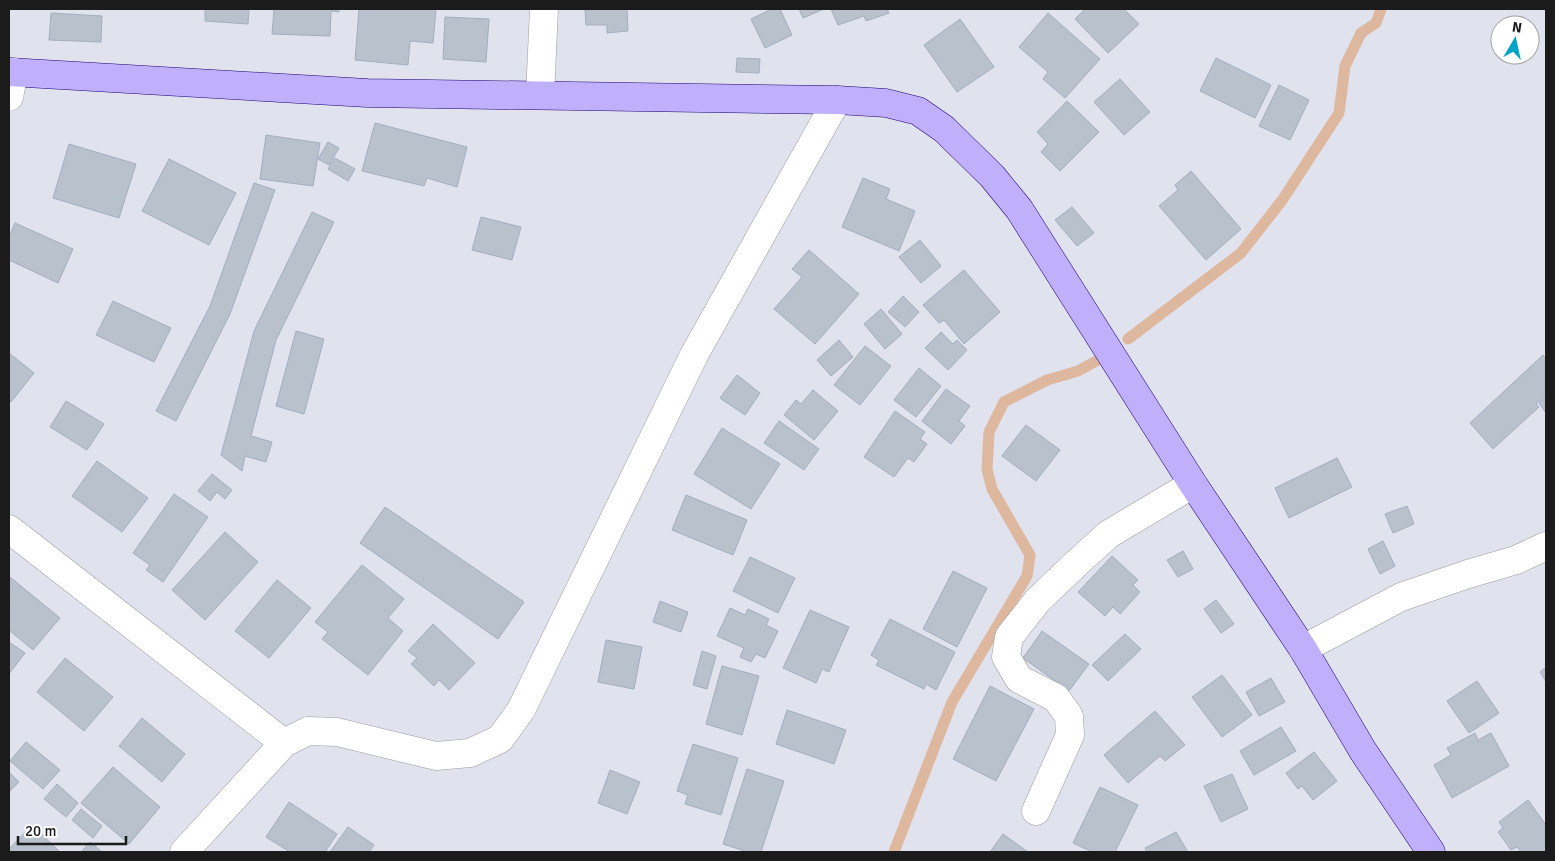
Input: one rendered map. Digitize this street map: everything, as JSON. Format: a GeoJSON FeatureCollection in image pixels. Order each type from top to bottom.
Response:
{"type":"FeatureCollection","features":[{"type":"Feature","properties":{"kind":"street"},"geometry":{"type":"LineString","coordinates":[[540,95],[544,9]]}},
{"type":"Feature","properties":{"kind":"street"},"geometry":{"type":"LineString","coordinates":[[11,80],[367,93],[837,100],[886,102],[918,111],[944,129],[992,176],[1018,210],[1193,484],[1303,649],[1363,750],[1431,852]]}},
{"type":"Feature","properties":{"kind":"street"},"geometry":{"type":"LineString","coordinates":[[184,852],[284,743],[308,732],[337,732],[436,756],[470,754],[500,739],[521,710],[694,355],[837,100]]}},
{"type":"Feature","properties":{"kind":"street"},"geometry":{"type":"LineString","coordinates":[[1036,811],[1070,735],[1069,716],[1056,698],[1019,679],[1006,657],[1009,637],[1038,600],[1109,534],[1193,484]]}},
{"type":"Feature","properties":{"kind":"street"},"geometry":{"type":"LineString","coordinates":[[9,529],[284,743]]}},
{"type":"Feature","properties":{"kind":"street"},"geometry":{"type":"LineString","coordinates":[[1303,649],[1401,597],[1516,560],[1546,546]]}},
{"type":"Feature","properties":{"kind":"building"},"geometry":{"type":"Polygon","coordinates":[[[205,9],[249,9],[248,24],[205,21],[205,9]]]}},
{"type":"Feature","properties":{"kind":"building"},"geometry":{"type":"Polygon","coordinates":[[[274,9],[339,9],[339,12],[331,11],[330,36],[272,34],[274,9]]]}},
{"type":"Feature","properties":{"kind":"building"},"geometry":{"type":"Polygon","coordinates":[[[359,9],[436,9],[433,43],[410,41],[408,65],[355,60],[359,9]]]}},
{"type":"Feature","properties":{"kind":"building"},"geometry":{"type":"Polygon","coordinates":[[[585,9],[627,9],[628,31],[607,33],[607,25],[586,25],[585,9]]]}},
{"type":"Feature","properties":{"kind":"building"},"geometry":{"type":"Polygon","coordinates":[[[772,9],[780,9],[792,35],[765,48],[751,19],[772,9]]]}},
{"type":"Feature","properties":{"kind":"building"},"geometry":{"type":"Polygon","coordinates":[[[799,9],[824,9],[803,18],[799,9]]]}},
{"type":"Feature","properties":{"kind":"building"},"geometry":{"type":"Polygon","coordinates":[[[831,9],[887,9],[889,13],[866,21],[864,16],[838,25],[831,9]]]}},
{"type":"Feature","properties":{"kind":"building"},"geometry":{"type":"Polygon","coordinates":[[[1085,9],[1124,9],[1139,24],[1108,53],[1075,19],[1085,9]]]}},
{"type":"Feature","properties":{"kind":"building"},"geometry":{"type":"Polygon","coordinates":[[[51,13],[102,16],[101,42],[49,40],[51,13]]]}},
{"type":"Feature","properties":{"kind":"building"},"geometry":{"type":"Polygon","coordinates":[[[1048,13],[1100,59],[1065,98],[1043,79],[1048,72],[1019,47],[1048,13]]]}},
{"type":"Feature","properties":{"kind":"building"},"geometry":{"type":"Polygon","coordinates":[[[445,17],[489,19],[486,62],[443,59],[445,17]]]}},
{"type":"Feature","properties":{"kind":"building"},"geometry":{"type":"Polygon","coordinates":[[[960,19],[994,67],[957,92],[924,45],[960,19]]]}},
{"type":"Feature","properties":{"kind":"building"},"geometry":{"type":"Polygon","coordinates":[[[737,58],[760,59],[759,73],[736,72],[737,58]]]}},
{"type":"Feature","properties":{"kind":"building"},"geometry":{"type":"Polygon","coordinates":[[[1216,58],[1271,85],[1255,118],[1200,91],[1216,58]]]}},
{"type":"Feature","properties":{"kind":"building"},"geometry":{"type":"Polygon","coordinates":[[[1120,79],[1150,112],[1124,135],[1094,102],[1120,79]]]}},
{"type":"Feature","properties":{"kind":"building"},"geometry":{"type":"Polygon","coordinates":[[[1279,85],[1309,100],[1290,140],[1259,126],[1279,85]]]}},
{"type":"Feature","properties":{"kind":"building"},"geometry":{"type":"Polygon","coordinates":[[[1067,101],[1099,132],[1060,171],[1041,152],[1048,144],[1037,132],[1067,101]]]}},
{"type":"Feature","properties":{"kind":"building"},"geometry":{"type":"Polygon","coordinates":[[[375,123],[467,147],[457,187],[427,178],[424,186],[362,171],[375,123]]]}},
{"type":"Feature","properties":{"kind":"building"},"geometry":{"type":"Polygon","coordinates":[[[266,135],[320,143],[313,186],[260,179],[266,135]]]}},
{"type":"Feature","properties":{"kind":"building"},"geometry":{"type":"Polygon","coordinates":[[[328,142],[339,148],[329,165],[318,159],[328,142]]]}},
{"type":"Feature","properties":{"kind":"building"},"geometry":{"type":"Polygon","coordinates":[[[69,144],[136,164],[119,218],[53,198],[69,144]]]}},
{"type":"Feature","properties":{"kind":"building"},"geometry":{"type":"Polygon","coordinates":[[[335,158],[355,169],[348,181],[328,169],[335,158]]]}},
{"type":"Feature","properties":{"kind":"building"},"geometry":{"type":"Polygon","coordinates":[[[169,159],[236,193],[209,245],[142,211],[169,159]]]}},
{"type":"Feature","properties":{"kind":"building"},"geometry":{"type":"Polygon","coordinates":[[[1191,171],[1241,229],[1206,260],[1159,206],[1178,190],[1175,185],[1191,171]]]}},
{"type":"Feature","properties":{"kind":"building"},"geometry":{"type":"Polygon","coordinates":[[[863,178],[890,189],[886,199],[915,211],[899,251],[842,227],[863,178]]]}},
{"type":"Feature","properties":{"kind":"building"},"geometry":{"type":"Polygon","coordinates":[[[254,183],[275,190],[230,314],[176,421],[156,411],[210,306],[254,183]]]}},
{"type":"Feature","properties":{"kind":"building"},"geometry":{"type":"Polygon","coordinates":[[[1072,207],[1094,233],[1077,246],[1055,220],[1072,207]]]}},
{"type":"Feature","properties":{"kind":"building"},"geometry":{"type":"Polygon","coordinates":[[[312,212],[334,222],[276,340],[251,436],[272,442],[266,462],[245,456],[242,471],[221,455],[254,331],[312,212]]]}},
{"type":"Feature","properties":{"kind":"building"},"geometry":{"type":"Polygon","coordinates":[[[481,217],[521,227],[512,260],[472,250],[481,217]]]}},
{"type":"Feature","properties":{"kind":"building"},"geometry":{"type":"Polygon","coordinates":[[[15,223],[73,249],[58,283],[9,260],[9,237],[15,223]]]}},
{"type":"Feature","properties":{"kind":"building"},"geometry":{"type":"Polygon","coordinates":[[[920,240],[941,266],[921,283],[899,257],[920,240]]]}},
{"type":"Feature","properties":{"kind":"building"},"geometry":{"type":"Polygon","coordinates":[[[809,250],[859,294],[815,344],[774,309],[802,277],[792,269],[809,250]]]}},
{"type":"Feature","properties":{"kind":"building"},"geometry":{"type":"Polygon","coordinates":[[[964,270],[1000,312],[964,344],[944,320],[939,323],[923,305],[964,270]]]}},
{"type":"Feature","properties":{"kind":"building"},"geometry":{"type":"Polygon","coordinates":[[[903,296],[919,312],[905,327],[888,312],[903,296]]]}},
{"type":"Feature","properties":{"kind":"building"},"geometry":{"type":"Polygon","coordinates":[[[113,301],[171,328],[154,362],[96,335],[113,301]]]}},
{"type":"Feature","properties":{"kind":"building"},"geometry":{"type":"Polygon","coordinates":[[[881,309],[902,334],[885,349],[864,324],[881,309]]]}},
{"type":"Feature","properties":{"kind":"building"},"geometry":{"type":"Polygon","coordinates":[[[296,331],[324,339],[304,414],[276,406],[296,331]]]}},
{"type":"Feature","properties":{"kind":"building"},"geometry":{"type":"Polygon","coordinates":[[[941,332],[953,344],[957,340],[967,350],[948,370],[925,348],[941,332]]]}},
{"type":"Feature","properties":{"kind":"building"},"geometry":{"type":"Polygon","coordinates":[[[839,340],[853,357],[831,376],[817,360],[839,340]]]}},
{"type":"Feature","properties":{"kind":"building"},"geometry":{"type":"Polygon","coordinates":[[[865,346],[891,366],[860,405],[834,385],[865,346]]]}},
{"type":"Feature","properties":{"kind":"building"},"geometry":{"type":"Polygon","coordinates":[[[9,353],[34,373],[11,402],[9,400],[9,353]]]}},
{"type":"Feature","properties":{"kind":"building"},"geometry":{"type":"Polygon","coordinates":[[[1543,355],[1546,358],[1546,395],[1536,404],[1539,407],[1493,449],[1470,423],[1543,355]]]}},
{"type":"Feature","properties":{"kind":"building"},"geometry":{"type":"Polygon","coordinates":[[[919,368],[941,386],[916,417],[894,400],[919,368]]]}},
{"type":"Feature","properties":{"kind":"building"},"geometry":{"type":"Polygon","coordinates":[[[737,375],[760,393],[745,415],[720,398],[737,375]]]}},
{"type":"Feature","properties":{"kind":"building"},"geometry":{"type":"Polygon","coordinates":[[[946,389],[970,406],[959,421],[965,426],[951,444],[922,421],[946,389]]]}},
{"type":"Feature","properties":{"kind":"building"},"geometry":{"type":"Polygon","coordinates":[[[813,390],[838,411],[814,440],[784,415],[796,400],[801,404],[813,390]]]}},
{"type":"Feature","properties":{"kind":"building"},"geometry":{"type":"Polygon","coordinates":[[[1546,397],[1546,413],[1539,403],[1546,397]]]}},
{"type":"Feature","properties":{"kind":"building"},"geometry":{"type":"Polygon","coordinates":[[[66,401],[104,424],[87,450],[50,427],[66,401]]]}},
{"type":"Feature","properties":{"kind":"building"},"geometry":{"type":"Polygon","coordinates":[[[895,411],[925,432],[920,439],[927,444],[914,462],[908,458],[894,477],[864,457],[895,411]]]}},
{"type":"Feature","properties":{"kind":"building"},"geometry":{"type":"Polygon","coordinates":[[[779,421],[819,449],[804,470],[764,443],[779,421]]]}},
{"type":"Feature","properties":{"kind":"building"},"geometry":{"type":"Polygon","coordinates":[[[1026,425],[1060,450],[1036,481],[1002,456],[1026,425]]]}},
{"type":"Feature","properties":{"kind":"building"},"geometry":{"type":"Polygon","coordinates":[[[722,428],[780,464],[751,509],[694,474],[722,428]]]}},
{"type":"Feature","properties":{"kind":"building"},"geometry":{"type":"Polygon","coordinates":[[[1337,458],[1352,487],[1289,518],[1275,488],[1337,458]]]}},
{"type":"Feature","properties":{"kind":"building"},"geometry":{"type":"Polygon","coordinates":[[[97,461],[148,498],[122,532],[72,496],[97,461]]]}},
{"type":"Feature","properties":{"kind":"building"},"geometry":{"type":"Polygon","coordinates":[[[212,474],[232,490],[225,499],[217,492],[210,501],[198,491],[212,474]]]}},
{"type":"Feature","properties":{"kind":"building"},"geometry":{"type":"Polygon","coordinates":[[[174,494],[208,517],[163,582],[146,570],[150,565],[133,553],[174,494]]]}},
{"type":"Feature","properties":{"kind":"building"},"geometry":{"type":"Polygon","coordinates":[[[686,495],[747,520],[733,555],[672,530],[686,495]]]}},
{"type":"Feature","properties":{"kind":"building"},"geometry":{"type":"Polygon","coordinates":[[[1407,506],[1414,524],[1393,533],[1385,514],[1407,506]]]}},
{"type":"Feature","properties":{"kind":"building"},"geometry":{"type":"Polygon","coordinates":[[[385,507],[524,602],[498,639],[360,543],[385,507]]]}},
{"type":"Feature","properties":{"kind":"building"},"geometry":{"type":"Polygon","coordinates":[[[225,532],[258,562],[205,620],[172,590],[225,532]]]}},
{"type":"Feature","properties":{"kind":"building"},"geometry":{"type":"Polygon","coordinates":[[[1383,541],[1395,566],[1380,574],[1368,549],[1383,541]]]}},
{"type":"Feature","properties":{"kind":"building"},"geometry":{"type":"Polygon","coordinates":[[[1183,551],[1193,569],[1178,577],[1167,560],[1183,551]]]}},
{"type":"Feature","properties":{"kind":"building"},"geometry":{"type":"Polygon","coordinates":[[[1112,556],[1138,580],[1133,585],[1140,592],[1120,614],[1113,607],[1105,616],[1078,592],[1112,556]]]}},
{"type":"Feature","properties":{"kind":"building"},"geometry":{"type":"Polygon","coordinates":[[[750,557],[795,578],[778,613],[733,591],[750,557]]]}},
{"type":"Feature","properties":{"kind":"building"},"geometry":{"type":"Polygon","coordinates":[[[362,565],[404,599],[388,618],[403,631],[368,675],[322,639],[328,632],[315,622],[362,565]]]}},
{"type":"Feature","properties":{"kind":"building"},"geometry":{"type":"Polygon","coordinates":[[[953,571],[987,588],[957,647],[923,629],[953,571]]]}},
{"type":"Feature","properties":{"kind":"building"},"geometry":{"type":"Polygon","coordinates":[[[10,577],[60,618],[33,650],[9,630],[10,577]]]}},
{"type":"Feature","properties":{"kind":"building"},"geometry":{"type":"Polygon","coordinates":[[[277,580],[311,608],[269,658],[235,631],[277,580]]]}},
{"type":"Feature","properties":{"kind":"building"},"geometry":{"type":"Polygon","coordinates":[[[1216,600],[1234,624],[1221,633],[1204,609],[1216,600]]]}},
{"type":"Feature","properties":{"kind":"building"},"geometry":{"type":"Polygon","coordinates":[[[660,601],[688,612],[681,632],[653,622],[660,601]]]}},
{"type":"Feature","properties":{"kind":"building"},"geometry":{"type":"Polygon","coordinates":[[[730,608],[745,615],[748,609],[769,619],[766,625],[778,631],[765,658],[756,654],[751,662],[740,657],[744,648],[717,636],[730,608]]]}},
{"type":"Feature","properties":{"kind":"building"},"geometry":{"type":"Polygon","coordinates":[[[810,610],[849,627],[829,672],[822,669],[816,683],[783,668],[810,610]]]}},
{"type":"Feature","properties":{"kind":"building"},"geometry":{"type":"Polygon","coordinates":[[[890,619],[955,652],[936,690],[926,684],[924,689],[876,665],[879,660],[871,655],[890,619]]]}},
{"type":"Feature","properties":{"kind":"building"},"geometry":{"type":"Polygon","coordinates":[[[433,624],[475,663],[449,690],[439,680],[434,686],[411,664],[417,658],[408,651],[433,624]]]}},
{"type":"Feature","properties":{"kind":"building"},"geometry":{"type":"Polygon","coordinates":[[[1042,631],[1089,664],[1069,691],[1023,658],[1042,631]]]}},
{"type":"Feature","properties":{"kind":"building"},"geometry":{"type":"Polygon","coordinates":[[[1125,634],[1141,649],[1108,681],[1092,665],[1125,634]]]}},
{"type":"Feature","properties":{"kind":"building"},"geometry":{"type":"Polygon","coordinates":[[[606,640],[642,647],[634,689],[598,682],[606,640]]]}},
{"type":"Feature","properties":{"kind":"building"},"geometry":{"type":"Polygon","coordinates":[[[9,642],[25,653],[9,674],[9,642]]]}},
{"type":"Feature","properties":{"kind":"building"},"geometry":{"type":"Polygon","coordinates":[[[702,651],[716,656],[707,689],[693,685],[702,651]]]}},
{"type":"Feature","properties":{"kind":"building"},"geometry":{"type":"Polygon","coordinates":[[[65,658],[113,697],[84,731],[37,692],[65,658]]]}},
{"type":"Feature","properties":{"kind":"building"},"geometry":{"type":"Polygon","coordinates":[[[722,666],[759,676],[742,735],[706,724],[722,666]]]}},
{"type":"Feature","properties":{"kind":"building"},"geometry":{"type":"Polygon","coordinates":[[[1546,667],[1546,682],[1540,672],[1546,667]]]}},
{"type":"Feature","properties":{"kind":"building"},"geometry":{"type":"Polygon","coordinates":[[[1222,675],[1252,715],[1222,737],[1192,697],[1222,675]]]}},
{"type":"Feature","properties":{"kind":"building"},"geometry":{"type":"Polygon","coordinates":[[[1271,678],[1285,702],[1259,716],[1246,692],[1271,678]]]}},
{"type":"Feature","properties":{"kind":"building"},"geometry":{"type":"Polygon","coordinates":[[[1477,681],[1499,713],[1469,733],[1447,701],[1477,681]]]}},
{"type":"Feature","properties":{"kind":"building"},"geometry":{"type":"Polygon","coordinates":[[[990,686],[1034,709],[996,781],[953,759],[990,686]]]}},
{"type":"Feature","properties":{"kind":"building"},"geometry":{"type":"Polygon","coordinates":[[[787,710],[846,730],[834,764],[776,744],[787,710]]]}},
{"type":"Feature","properties":{"kind":"building"},"geometry":{"type":"Polygon","coordinates":[[[1155,711],[1185,745],[1165,761],[1160,756],[1128,783],[1104,755],[1155,711]]]}},
{"type":"Feature","properties":{"kind":"building"},"geometry":{"type":"Polygon","coordinates":[[[142,718],[185,754],[162,782],[119,746],[142,718]]]}},
{"type":"Feature","properties":{"kind":"building"},"geometry":{"type":"Polygon","coordinates":[[[1281,727],[1296,751],[1254,775],[1240,751],[1281,727]]]}},
{"type":"Feature","properties":{"kind":"building"},"geometry":{"type":"Polygon","coordinates":[[[1475,733],[1478,740],[1491,733],[1509,766],[1452,798],[1434,765],[1451,755],[1447,748],[1475,733]]]}},
{"type":"Feature","properties":{"kind":"building"},"geometry":{"type":"Polygon","coordinates":[[[26,742],[60,770],[43,789],[10,761],[26,742]]]}},
{"type":"Feature","properties":{"kind":"building"},"geometry":{"type":"Polygon","coordinates":[[[693,744],[738,758],[721,815],[685,804],[688,795],[677,791],[693,744]]]}},
{"type":"Feature","properties":{"kind":"building"},"geometry":{"type":"Polygon","coordinates":[[[1314,752],[1337,781],[1313,800],[1302,786],[1298,789],[1286,773],[1314,752]]]}},
{"type":"Feature","properties":{"kind":"building"},"geometry":{"type":"Polygon","coordinates":[[[113,767],[160,807],[129,844],[81,803],[113,767]]]}},
{"type":"Feature","properties":{"kind":"building"},"geometry":{"type":"Polygon","coordinates":[[[747,769],[784,781],[761,852],[748,852],[723,844],[747,769]]]}},
{"type":"Feature","properties":{"kind":"building"},"geometry":{"type":"Polygon","coordinates":[[[610,770],[640,782],[627,814],[598,803],[610,770]]]}},
{"type":"Feature","properties":{"kind":"building"},"geometry":{"type":"Polygon","coordinates":[[[9,772],[19,782],[9,792],[9,772]]]}},
{"type":"Feature","properties":{"kind":"building"},"geometry":{"type":"Polygon","coordinates":[[[1232,774],[1248,809],[1221,822],[1204,786],[1232,774]]]}},
{"type":"Feature","properties":{"kind":"building"},"geometry":{"type":"Polygon","coordinates":[[[57,784],[78,803],[66,817],[44,799],[57,784]]]}},
{"type":"Feature","properties":{"kind":"building"},"geometry":{"type":"Polygon","coordinates":[[[1100,787],[1138,805],[1115,852],[1092,852],[1073,843],[1100,787]]]}},
{"type":"Feature","properties":{"kind":"building"},"geometry":{"type":"Polygon","coordinates":[[[1528,800],[1546,825],[1545,852],[1521,852],[1517,847],[1511,850],[1498,832],[1503,828],[1499,822],[1528,800]]]}},
{"type":"Feature","properties":{"kind":"building"},"geometry":{"type":"Polygon","coordinates":[[[289,802],[337,834],[325,852],[290,852],[266,837],[289,802]]]}},
{"type":"Feature","properties":{"kind":"building"},"geometry":{"type":"Polygon","coordinates":[[[81,809],[102,826],[93,838],[72,820],[81,809]]]}},
{"type":"Feature","properties":{"kind":"building"},"geometry":{"type":"Polygon","coordinates":[[[32,825],[60,852],[9,852],[9,849],[32,825]]]}},
{"type":"Feature","properties":{"kind":"building"},"geometry":{"type":"Polygon","coordinates":[[[348,827],[374,845],[369,852],[330,852],[348,827]]]}},
{"type":"Feature","properties":{"kind":"building"},"geometry":{"type":"Polygon","coordinates":[[[1176,832],[1188,852],[1147,852],[1145,848],[1176,832]]]}},
{"type":"Feature","properties":{"kind":"building"},"geometry":{"type":"Polygon","coordinates":[[[1003,834],[1028,852],[990,852],[1003,834]]]}},
{"type":"Feature","properties":{"kind":"building"},"geometry":{"type":"Polygon","coordinates":[[[90,842],[102,852],[81,852],[90,842]]]}},
{"type":"Feature","properties":{"kind":"waterway"},"geometry":{"type":"LineString","coordinates":[[1128,339],[1241,253],[1283,199],[1339,113],[1345,66],[1361,33],[1376,23],[1381,9]]}},
{"type":"Feature","properties":{"kind":"waterway"},"geometry":{"type":"LineString","coordinates":[[894,852],[952,702],[1027,576],[1030,555],[992,489],[987,469],[989,432],[1004,402],[1047,380],[1078,371],[1098,360]]}}]}
